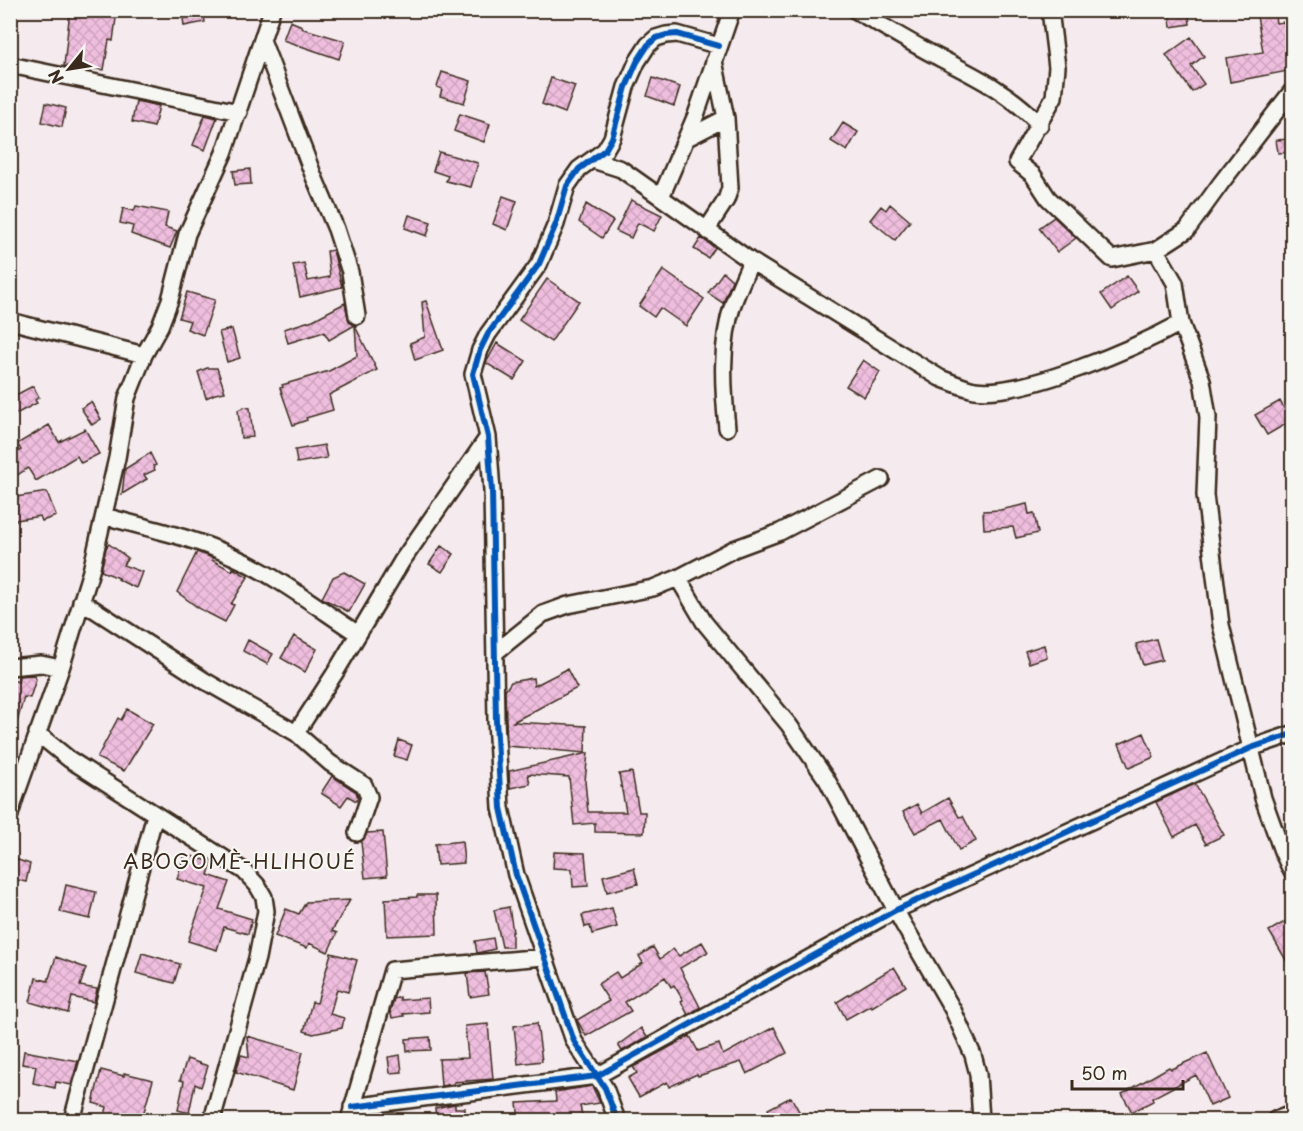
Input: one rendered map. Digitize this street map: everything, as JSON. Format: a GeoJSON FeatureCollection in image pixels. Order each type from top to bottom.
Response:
{"type":"FeatureCollection","features":[{"type":"Feature","properties":{"kind":"street"},"geometry":{"type":"LineString","coordinates":[[10,815],[61,668],[91,571],[117,458],[127,398],[170,300],[187,234],[224,153],[272,10]]}},
{"type":"Feature","properties":{"kind":"street"},"geometry":{"type":"LineString","coordinates":[[662,197],[687,138],[732,10]]}},
{"type":"Feature","properties":{"kind":"street"},"geometry":{"type":"LineString","coordinates":[[855,10],[993,85],[1026,109],[1040,125]]}},
{"type":"Feature","properties":{"kind":"street"},"geometry":{"type":"LineString","coordinates":[[1050,10],[1057,67],[1054,98],[1017,162],[1033,175],[1048,198],[1112,259],[1156,250],[1188,230],[1221,183],[1293,91]]}},
{"type":"Feature","properties":{"kind":"street"},"geometry":{"type":"LineString","coordinates":[[617,1120],[605,1088],[574,1041],[516,875],[501,808],[496,720],[495,550],[488,437],[473,374],[480,350],[498,320],[539,264],[556,224],[567,186],[579,169],[605,150],[612,138],[626,87],[637,62],[648,45],[656,38],[677,34],[719,46]]}},
{"type":"Feature","properties":{"kind":"street"},"geometry":{"type":"LineString","coordinates":[[262,40],[336,229],[350,272],[357,316]]}},
{"type":"Feature","properties":{"kind":"street"},"geometry":{"type":"LineString","coordinates":[[709,232],[711,223],[726,200],[730,188],[726,118],[714,61]]}},
{"type":"Feature","properties":{"kind":"street"},"geometry":{"type":"LineString","coordinates":[[10,65],[239,112]]}},
{"type":"Feature","properties":{"kind":"street"},"geometry":{"type":"LineString","coordinates":[[687,138],[726,118]]}},
{"type":"Feature","properties":{"kind":"street"},"geometry":{"type":"LineString","coordinates":[[593,160],[621,169],[751,261],[940,378],[975,390],[1000,390],[1048,379],[1154,338],[1181,323]]}},
{"type":"Feature","properties":{"kind":"street"},"geometry":{"type":"LineString","coordinates":[[1156,250],[1175,283],[1181,323],[1202,380],[1209,417],[1205,495],[1221,625],[1263,798],[1282,851],[1293,872]]}},
{"type":"Feature","properties":{"kind":"street"},"geometry":{"type":"LineString","coordinates":[[726,428],[723,391],[725,345],[732,305],[751,261]]}},
{"type":"Feature","properties":{"kind":"street"},"geometry":{"type":"LineString","coordinates":[[10,321],[144,355]]}},
{"type":"Feature","properties":{"kind":"street"},"geometry":{"type":"LineString","coordinates":[[296,734],[402,561],[488,437]]}},
{"type":"Feature","properties":{"kind":"street"},"geometry":{"type":"LineString","coordinates":[[496,652],[543,614],[568,605],[653,588],[678,578],[734,549],[780,532],[881,479]]}},
{"type":"Feature","properties":{"kind":"street"},"geometry":{"type":"LineString","coordinates":[[104,516],[231,555],[266,572],[358,634]]}},
{"type":"Feature","properties":{"kind":"street"},"geometry":{"type":"LineString","coordinates":[[678,578],[704,621],[789,725],[827,780],[896,910],[953,1010],[973,1054],[978,1074],[981,1120]]}},
{"type":"Feature","properties":{"kind":"street"},"geometry":{"type":"LineString","coordinates":[[81,602],[205,681],[296,734],[330,763],[345,771],[368,790],[369,797],[357,833]]}},
{"type":"Feature","properties":{"kind":"street"},"geometry":{"type":"LineString","coordinates":[[10,667],[41,664],[61,668]]}},
{"type":"Feature","properties":{"kind":"street"},"geometry":{"type":"LineString","coordinates":[[38,733],[69,759],[244,871],[264,897],[266,911],[257,958],[212,1120]]}},
{"type":"Feature","properties":{"kind":"street"},"geometry":{"type":"LineString","coordinates":[[544,957],[392,970],[351,1114],[597,1077],[896,910],[1251,748],[1293,735]]}},
{"type":"Feature","properties":{"kind":"street"},"geometry":{"type":"LineString","coordinates":[[72,1120],[155,815]]}},
{"type":"Feature","properties":{"kind":"street"},"geometry":{"type":"LineString","coordinates":[[1275,1120],[1293,1114]]}},
{"type":"Feature","properties":{"kind":"building"},"geometry":{"type":"Polygon","coordinates":[[[70,10],[117,10],[113,41],[109,40],[104,70],[64,66],[70,10]]]}},
{"type":"Feature","properties":{"kind":"building"},"geometry":{"type":"Polygon","coordinates":[[[182,10],[203,10],[205,22],[184,26],[182,10]]]}},
{"type":"Feature","properties":{"kind":"building"},"geometry":{"type":"Polygon","coordinates":[[[1169,10],[1188,10],[1190,24],[1171,27],[1169,10]]]}},
{"type":"Feature","properties":{"kind":"building"},"geometry":{"type":"Polygon","coordinates":[[[1256,10],[1274,10],[1276,23],[1285,22],[1289,43],[1293,42],[1293,70],[1230,82],[1226,58],[1263,52],[1256,10]]]}},
{"type":"Feature","properties":{"kind":"building"},"geometry":{"type":"Polygon","coordinates":[[[290,21],[302,26],[301,28],[345,41],[339,59],[283,40],[290,21]]]}},
{"type":"Feature","properties":{"kind":"building"},"geometry":{"type":"Polygon","coordinates":[[[1191,37],[1204,56],[1191,66],[1204,84],[1192,92],[1166,55],[1191,37]]]}},
{"type":"Feature","properties":{"kind":"building"},"geometry":{"type":"Polygon","coordinates":[[[442,72],[471,81],[464,103],[440,96],[442,89],[437,87],[442,72]]]}},
{"type":"Feature","properties":{"kind":"building"},"geometry":{"type":"Polygon","coordinates":[[[551,78],[575,86],[565,113],[542,104],[551,78]]]}},
{"type":"Feature","properties":{"kind":"building"},"geometry":{"type":"Polygon","coordinates":[[[653,78],[680,87],[674,106],[647,96],[653,78]]]}},
{"type":"Feature","properties":{"kind":"building"},"geometry":{"type":"Polygon","coordinates":[[[136,101],[159,106],[154,127],[132,122],[136,101]]]}},
{"type":"Feature","properties":{"kind":"building"},"geometry":{"type":"Polygon","coordinates":[[[46,103],[66,108],[62,127],[42,122],[46,103]]]}},
{"type":"Feature","properties":{"kind":"building"},"geometry":{"type":"Polygon","coordinates":[[[460,114],[490,124],[484,142],[454,131],[460,114]]]}},
{"type":"Feature","properties":{"kind":"building"},"geometry":{"type":"Polygon","coordinates":[[[205,115],[217,118],[205,150],[193,145],[205,115]]]}},
{"type":"Feature","properties":{"kind":"building"},"geometry":{"type":"Polygon","coordinates":[[[843,123],[858,132],[847,151],[831,141],[843,123]]]}},
{"type":"Feature","properties":{"kind":"building"},"geometry":{"type":"Polygon","coordinates":[[[1291,139],[1293,152],[1278,153],[1276,140],[1291,139]]]}},
{"type":"Feature","properties":{"kind":"building"},"geometry":{"type":"Polygon","coordinates":[[[439,152],[478,163],[471,187],[446,181],[448,176],[433,171],[439,152]]]}},
{"type":"Feature","properties":{"kind":"building"},"geometry":{"type":"Polygon","coordinates":[[[250,169],[251,184],[235,185],[233,171],[250,169]]]}},
{"type":"Feature","properties":{"kind":"building"},"geometry":{"type":"Polygon","coordinates":[[[503,196],[517,201],[507,230],[493,224],[503,196]]]}},
{"type":"Feature","properties":{"kind":"building"},"geometry":{"type":"Polygon","coordinates":[[[631,200],[662,215],[654,231],[638,223],[631,238],[616,231],[631,200]]]}},
{"type":"Feature","properties":{"kind":"building"},"geometry":{"type":"Polygon","coordinates":[[[586,204],[613,221],[602,238],[579,222],[586,204]]]}},
{"type":"Feature","properties":{"kind":"building"},"geometry":{"type":"Polygon","coordinates":[[[890,204],[910,221],[895,240],[870,220],[881,206],[886,210],[890,204]]]}},
{"type":"Feature","properties":{"kind":"building"},"geometry":{"type":"Polygon","coordinates":[[[136,206],[168,212],[165,227],[177,231],[170,248],[131,234],[133,226],[120,223],[123,208],[134,211],[136,206]]]}},
{"type":"Feature","properties":{"kind":"building"},"geometry":{"type":"Polygon","coordinates":[[[409,215],[431,222],[427,236],[405,228],[409,215]]]}},
{"type":"Feature","properties":{"kind":"building"},"geometry":{"type":"Polygon","coordinates":[[[1054,217],[1076,238],[1057,252],[1039,228],[1054,217]]]}},
{"type":"Feature","properties":{"kind":"building"},"geometry":{"type":"Polygon","coordinates":[[[701,238],[715,248],[708,258],[694,249],[701,238]]]}},
{"type":"Feature","properties":{"kind":"building"},"geometry":{"type":"Polygon","coordinates":[[[333,250],[342,287],[300,297],[293,265],[304,263],[308,281],[330,277],[327,251],[333,250]]]}},
{"type":"Feature","properties":{"kind":"building"},"geometry":{"type":"Polygon","coordinates":[[[663,270],[704,299],[686,326],[660,308],[654,317],[639,306],[663,270]]]}},
{"type":"Feature","properties":{"kind":"building"},"geometry":{"type":"Polygon","coordinates":[[[723,272],[732,280],[723,303],[708,293],[723,272]]]}},
{"type":"Feature","properties":{"kind":"building"},"geometry":{"type":"Polygon","coordinates":[[[1127,276],[1138,291],[1112,310],[1101,294],[1127,276]]]}},
{"type":"Feature","properties":{"kind":"building"},"geometry":{"type":"Polygon","coordinates":[[[547,279],[579,301],[551,342],[519,320],[547,279]]]}},
{"type":"Feature","properties":{"kind":"building"},"geometry":{"type":"Polygon","coordinates":[[[187,292],[215,300],[203,335],[187,329],[190,321],[179,318],[187,292]]]}},
{"type":"Feature","properties":{"kind":"building"},"geometry":{"type":"Polygon","coordinates":[[[426,301],[443,350],[415,360],[410,343],[425,337],[422,302],[426,301]]]}},
{"type":"Feature","properties":{"kind":"building"},"geometry":{"type":"Polygon","coordinates":[[[345,303],[349,322],[355,325],[329,340],[324,332],[288,343],[284,329],[313,320],[345,303]]]}},
{"type":"Feature","properties":{"kind":"building"},"geometry":{"type":"Polygon","coordinates":[[[355,326],[377,370],[329,395],[333,410],[306,418],[307,420],[293,425],[280,388],[283,387],[282,385],[329,371],[357,356],[355,326]]]}},
{"type":"Feature","properties":{"kind":"building"},"geometry":{"type":"Polygon","coordinates":[[[232,329],[240,358],[227,362],[219,332],[232,329]]]}},
{"type":"Feature","properties":{"kind":"building"},"geometry":{"type":"Polygon","coordinates":[[[497,343],[526,361],[514,380],[486,363],[497,343]]]}},
{"type":"Feature","properties":{"kind":"building"},"geometry":{"type":"Polygon","coordinates":[[[863,360],[880,372],[864,397],[846,386],[863,360]]]}},
{"type":"Feature","properties":{"kind":"building"},"geometry":{"type":"Polygon","coordinates":[[[207,368],[217,368],[225,392],[206,398],[198,372],[207,368]]]}},
{"type":"Feature","properties":{"kind":"building"},"geometry":{"type":"Polygon","coordinates":[[[33,386],[39,397],[35,400],[37,403],[10,417],[10,398],[33,386]]]}},
{"type":"Feature","properties":{"kind":"building"},"geometry":{"type":"Polygon","coordinates":[[[1280,401],[1291,421],[1267,435],[1255,415],[1280,401]]]}},
{"type":"Feature","properties":{"kind":"building"},"geometry":{"type":"Polygon","coordinates":[[[91,402],[101,419],[92,425],[81,408],[91,402]]]}},
{"type":"Feature","properties":{"kind":"building"},"geometry":{"type":"Polygon","coordinates":[[[244,407],[250,408],[253,437],[241,438],[238,410],[244,407]]]}},
{"type":"Feature","properties":{"kind":"building"},"geometry":{"type":"Polygon","coordinates":[[[49,425],[59,442],[85,429],[99,454],[81,463],[77,456],[36,481],[28,468],[10,480],[10,457],[21,450],[17,444],[49,425]]]}},
{"type":"Feature","properties":{"kind":"building"},"geometry":{"type":"Polygon","coordinates":[[[324,445],[327,458],[297,463],[295,450],[324,445]]]}},
{"type":"Feature","properties":{"kind":"building"},"geometry":{"type":"Polygon","coordinates":[[[150,453],[156,465],[153,466],[155,470],[144,475],[147,479],[122,494],[125,469],[150,453]]]}},
{"type":"Feature","properties":{"kind":"building"},"geometry":{"type":"Polygon","coordinates":[[[47,492],[56,516],[42,521],[40,516],[10,521],[10,498],[47,492]]]}},
{"type":"Feature","properties":{"kind":"building"},"geometry":{"type":"Polygon","coordinates":[[[1027,504],[1029,514],[1034,513],[1038,533],[1016,538],[1013,527],[984,529],[983,511],[1027,504]]]}},
{"type":"Feature","properties":{"kind":"building"},"geometry":{"type":"Polygon","coordinates":[[[109,544],[128,558],[123,565],[142,572],[136,588],[101,571],[109,544]]]}},
{"type":"Feature","properties":{"kind":"building"},"geometry":{"type":"Polygon","coordinates":[[[441,546],[454,554],[442,572],[429,564],[441,546]]]}},
{"type":"Feature","properties":{"kind":"building"},"geometry":{"type":"Polygon","coordinates":[[[197,552],[248,577],[231,604],[234,605],[225,622],[200,609],[177,592],[197,552]]]}},
{"type":"Feature","properties":{"kind":"building"},"geometry":{"type":"Polygon","coordinates":[[[344,572],[365,584],[349,612],[322,598],[333,577],[344,572]]]}},
{"type":"Feature","properties":{"kind":"building"},"geometry":{"type":"Polygon","coordinates":[[[294,636],[317,649],[305,672],[281,658],[294,636]]]}},
{"type":"Feature","properties":{"kind":"building"},"geometry":{"type":"Polygon","coordinates":[[[1156,639],[1162,660],[1143,665],[1136,644],[1156,639]]]}},
{"type":"Feature","properties":{"kind":"building"},"geometry":{"type":"Polygon","coordinates":[[[248,640],[273,654],[267,664],[243,651],[248,640]]]}},
{"type":"Feature","properties":{"kind":"building"},"geometry":{"type":"Polygon","coordinates":[[[1044,645],[1047,657],[1029,663],[1025,651],[1044,645]]]}},
{"type":"Feature","properties":{"kind":"building"},"geometry":{"type":"Polygon","coordinates":[[[567,669],[577,688],[513,722],[586,726],[585,753],[507,746],[505,691],[511,682],[533,678],[534,686],[567,669]]]}},
{"type":"Feature","properties":{"kind":"building"},"geometry":{"type":"Polygon","coordinates":[[[34,675],[36,679],[30,698],[24,697],[14,733],[10,732],[10,679],[18,682],[19,676],[34,675]]]}},
{"type":"Feature","properties":{"kind":"building"},"geometry":{"type":"Polygon","coordinates":[[[127,709],[153,724],[124,771],[97,758],[118,718],[121,720],[127,709]]]}},
{"type":"Feature","properties":{"kind":"building"},"geometry":{"type":"Polygon","coordinates":[[[1144,733],[1154,757],[1129,768],[1119,744],[1144,733]]]}},
{"type":"Feature","properties":{"kind":"building"},"geometry":{"type":"Polygon","coordinates":[[[399,740],[412,745],[407,760],[394,756],[399,740]]]}},
{"type":"Feature","properties":{"kind":"building"},"geometry":{"type":"Polygon","coordinates":[[[588,753],[585,781],[588,812],[626,812],[619,774],[632,772],[639,812],[645,812],[644,833],[595,832],[595,823],[574,825],[569,777],[528,774],[530,784],[510,788],[509,771],[588,753]]]}},
{"type":"Feature","properties":{"kind":"building"},"geometry":{"type":"Polygon","coordinates":[[[332,776],[356,792],[358,797],[356,801],[348,796],[341,806],[321,793],[332,776]]]}},
{"type":"Feature","properties":{"kind":"building"},"geometry":{"type":"Polygon","coordinates":[[[1195,784],[1224,835],[1206,844],[1195,825],[1174,837],[1156,802],[1195,784]]]}},
{"type":"Feature","properties":{"kind":"building"},"geometry":{"type":"Polygon","coordinates":[[[948,798],[959,817],[963,816],[976,841],[959,850],[943,819],[915,833],[903,812],[917,804],[922,813],[948,798]]]}},
{"type":"Feature","properties":{"kind":"building"},"geometry":{"type":"Polygon","coordinates":[[[383,832],[387,876],[365,878],[361,842],[367,833],[383,832]]]}},
{"type":"Feature","properties":{"kind":"building"},"geometry":{"type":"Polygon","coordinates":[[[462,841],[464,863],[437,865],[435,844],[462,841]]]}},
{"type":"Feature","properties":{"kind":"building"},"geometry":{"type":"Polygon","coordinates":[[[554,852],[585,853],[588,886],[573,887],[572,869],[553,868],[554,852]]]}},
{"type":"Feature","properties":{"kind":"building"},"geometry":{"type":"Polygon","coordinates":[[[184,854],[212,862],[208,875],[229,882],[219,909],[252,919],[248,934],[224,927],[217,950],[188,941],[207,888],[177,879],[184,854]]]}},
{"type":"Feature","properties":{"kind":"building"},"geometry":{"type":"Polygon","coordinates":[[[15,859],[30,864],[26,882],[10,878],[15,859]]]}},
{"type":"Feature","properties":{"kind":"building"},"geometry":{"type":"Polygon","coordinates":[[[634,868],[638,884],[607,892],[603,876],[634,868]]]}},
{"type":"Feature","properties":{"kind":"building"},"geometry":{"type":"Polygon","coordinates":[[[66,885],[96,892],[90,919],[60,912],[66,885]]]}},
{"type":"Feature","properties":{"kind":"building"},"geometry":{"type":"Polygon","coordinates":[[[417,895],[436,895],[437,934],[387,936],[385,899],[417,897],[417,895]]]}},
{"type":"Feature","properties":{"kind":"building"},"geometry":{"type":"Polygon","coordinates":[[[350,900],[332,931],[337,933],[328,952],[309,943],[307,948],[275,936],[286,909],[299,914],[306,902],[350,900]]]}},
{"type":"Feature","properties":{"kind":"building"},"geometry":{"type":"Polygon","coordinates":[[[509,907],[513,932],[512,947],[502,947],[494,910],[509,907]]]}},
{"type":"Feature","properties":{"kind":"building"},"geometry":{"type":"Polygon","coordinates":[[[612,908],[617,927],[592,934],[590,926],[585,927],[582,915],[612,908]]]}},
{"type":"Feature","properties":{"kind":"building"},"geometry":{"type":"Polygon","coordinates":[[[1293,917],[1293,972],[1269,931],[1293,917]]]}},
{"type":"Feature","properties":{"kind":"building"},"geometry":{"type":"Polygon","coordinates":[[[493,938],[495,949],[477,953],[475,941],[493,938]]]}},
{"type":"Feature","properties":{"kind":"building"},"geometry":{"type":"Polygon","coordinates":[[[702,942],[708,952],[680,968],[700,1007],[688,1015],[681,1001],[683,1000],[674,985],[671,987],[665,977],[625,1002],[631,1011],[586,1036],[577,1020],[609,1001],[598,984],[616,972],[620,978],[643,963],[639,956],[653,947],[660,959],[673,949],[679,956],[702,942]]]}},
{"type":"Feature","properties":{"kind":"building"},"geometry":{"type":"Polygon","coordinates":[[[142,953],[180,964],[174,983],[136,973],[142,953]]]}},
{"type":"Feature","properties":{"kind":"building"},"geometry":{"type":"Polygon","coordinates":[[[331,953],[357,960],[348,992],[337,989],[330,1014],[344,1018],[342,1028],[313,1034],[304,1031],[312,1002],[317,1003],[331,953]]]}},
{"type":"Feature","properties":{"kind":"building"},"geometry":{"type":"Polygon","coordinates":[[[56,957],[86,968],[80,986],[97,989],[94,1002],[72,997],[68,1013],[30,1002],[36,978],[48,981],[56,957]]]}},
{"type":"Feature","properties":{"kind":"building"},"geometry":{"type":"Polygon","coordinates":[[[894,967],[906,986],[872,1007],[871,1005],[846,1019],[837,1002],[894,967]]]}},
{"type":"Feature","properties":{"kind":"building"},"geometry":{"type":"Polygon","coordinates":[[[485,972],[489,994],[470,997],[467,973],[485,972]]]}},
{"type":"Feature","properties":{"kind":"building"},"geometry":{"type":"Polygon","coordinates":[[[400,997],[400,1000],[428,998],[429,1012],[403,1014],[404,1016],[392,1018],[390,1011],[394,999],[400,997]]]}},
{"type":"Feature","properties":{"kind":"building"},"geometry":{"type":"Polygon","coordinates":[[[537,1023],[542,1061],[518,1064],[514,1026],[537,1023]]]}},
{"type":"Feature","properties":{"kind":"building"},"geometry":{"type":"Polygon","coordinates":[[[488,1024],[493,1079],[454,1082],[454,1084],[441,1086],[439,1059],[468,1058],[465,1026],[488,1024]]]}},
{"type":"Feature","properties":{"kind":"building"},"geometry":{"type":"Polygon","coordinates":[[[774,1027],[787,1053],[747,1074],[741,1062],[698,1076],[697,1074],[669,1087],[667,1082],[639,1097],[628,1078],[637,1073],[633,1067],[690,1036],[698,1051],[719,1044],[723,1055],[774,1027]]]}},
{"type":"Feature","properties":{"kind":"building"},"geometry":{"type":"Polygon","coordinates":[[[641,1028],[647,1037],[622,1051],[618,1045],[641,1028]]]}},
{"type":"Feature","properties":{"kind":"building"},"geometry":{"type":"Polygon","coordinates":[[[247,1036],[303,1052],[293,1090],[236,1072],[241,1055],[249,1057],[247,1036]]]}},
{"type":"Feature","properties":{"kind":"building"},"geometry":{"type":"Polygon","coordinates":[[[430,1037],[431,1050],[407,1051],[406,1039],[430,1037]]]}},
{"type":"Feature","properties":{"kind":"building"},"geometry":{"type":"Polygon","coordinates":[[[24,1051],[78,1061],[71,1085],[56,1082],[55,1088],[33,1083],[36,1066],[22,1064],[24,1051]]]}},
{"type":"Feature","properties":{"kind":"building"},"geometry":{"type":"Polygon","coordinates":[[[1207,1053],[1228,1098],[1210,1106],[1196,1075],[1152,1098],[1153,1101],[1132,1112],[1122,1094],[1169,1067],[1171,1069],[1207,1053]]]}},
{"type":"Feature","properties":{"kind":"building"},"geometry":{"type":"Polygon","coordinates":[[[400,1055],[402,1072],[390,1073],[388,1057],[400,1055]]]}},
{"type":"Feature","properties":{"kind":"building"},"geometry":{"type":"Polygon","coordinates":[[[187,1059],[208,1066],[201,1087],[195,1084],[189,1113],[178,1110],[184,1081],[180,1080],[187,1059]]]}},
{"type":"Feature","properties":{"kind":"building"},"geometry":{"type":"Polygon","coordinates":[[[101,1070],[153,1080],[143,1115],[135,1113],[134,1120],[104,1120],[107,1107],[93,1103],[101,1070]]]}},
{"type":"Feature","properties":{"kind":"building"},"geometry":{"type":"Polygon","coordinates":[[[592,1086],[600,1103],[580,1106],[583,1119],[519,1120],[517,1103],[556,1101],[555,1092],[592,1086]]]}},
{"type":"Feature","properties":{"kind":"building"},"geometry":{"type":"Polygon","coordinates":[[[791,1097],[804,1120],[774,1120],[768,1109],[791,1097]]]}},
{"type":"Feature","properties":{"kind":"building"},"geometry":{"type":"Polygon","coordinates":[[[455,1104],[455,1108],[465,1108],[465,1120],[436,1120],[435,1108],[455,1104]]]}},
{"type":"Feature","properties":{"kind":"cycle path"},"geometry":{"type":"LineString","coordinates":[[617,1120],[605,1088],[574,1041],[516,875],[501,808],[496,720],[492,491],[488,437],[473,374],[480,350],[488,334],[539,264],[556,224],[567,186],[579,169],[605,150],[612,138],[626,87],[637,62],[648,45],[656,38],[677,34],[719,46]]}},
{"type":"Feature","properties":{"kind":"cycle path"},"geometry":{"type":"LineString","coordinates":[[352,1107],[597,1076],[896,910],[1251,748],[1292,734]]}},
{"type":"Feature","properties":{"kind":"district","name":"ABOGOMÈ-HLIHOUÉ"},"geometry":{"type":"Point","coordinates":[240,862]}}]}
